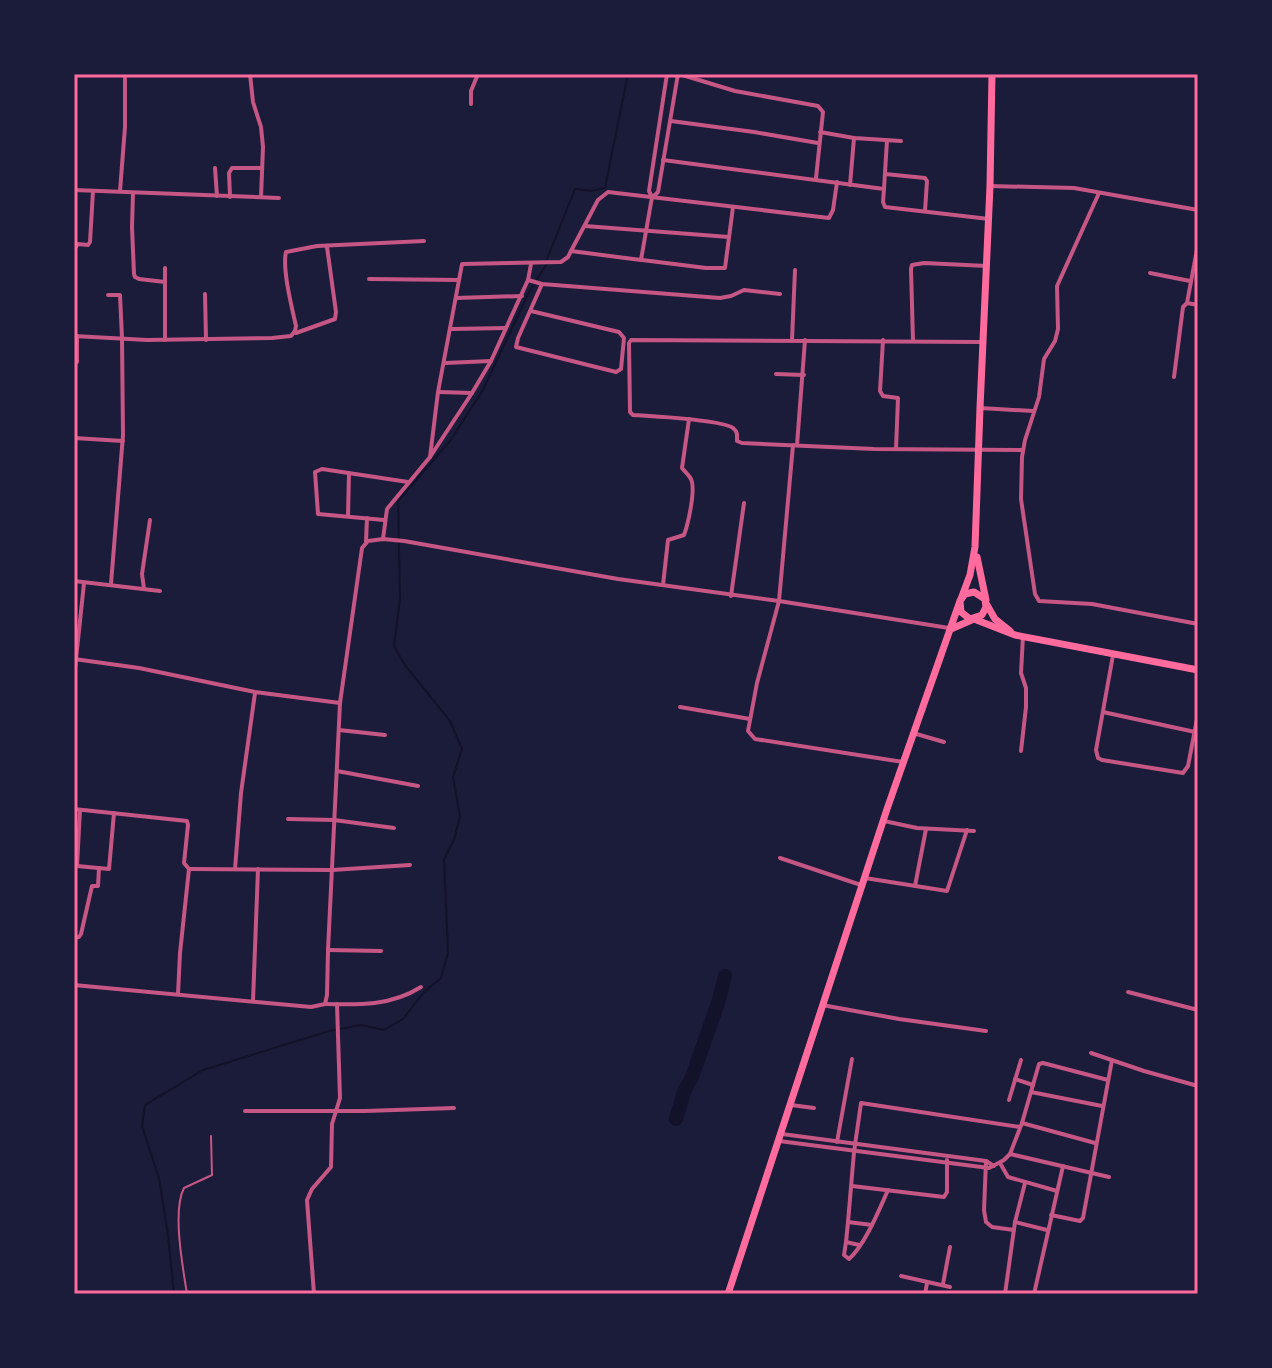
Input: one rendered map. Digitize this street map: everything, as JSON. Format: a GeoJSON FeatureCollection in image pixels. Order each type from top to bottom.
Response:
{"type":"FeatureCollection","features":[{"type":"Feature","properties":{"kind":"main road"},"geometry":{"type":"LineString","coordinates":[[728,1294],[903,762],[967,585],[975,547],[992,74]]}},
{"type":"Feature","properties":{"kind":"main road"},"geometry":{"type":"LineString","coordinates":[[951,629],[985,611],[975,547]]}},
{"type":"Feature","properties":{"kind":"main road"},"geometry":{"type":"LineString","coordinates":[[1019,636],[995,619],[982,595],[974,592],[965,594],[960,601],[961,612],[967,618],[1019,636],[1198,670]]}},
{"type":"Feature","properties":{"kind":"street"},"geometry":{"type":"LineString","coordinates":[[120,192],[125,74]]}},
{"type":"Feature","properties":{"kind":"street"},"geometry":{"type":"LineString","coordinates":[[250,74],[263,147],[261,197]]}},
{"type":"Feature","properties":{"kind":"street"},"geometry":{"type":"LineString","coordinates":[[471,104],[471,91],[478,74]]}},
{"type":"Feature","properties":{"kind":"street"},"geometry":{"type":"LineString","coordinates":[[641,260],[667,74]]}},
{"type":"Feature","properties":{"kind":"street"},"geometry":{"type":"LineString","coordinates":[[652,197],[658,192],[679,74],[735,91],[818,106],[823,112],[816,178]]}},
{"type":"Feature","properties":{"kind":"street"},"geometry":{"type":"LineString","coordinates":[[671,121],[818,143]]}},
{"type":"Feature","properties":{"kind":"street"},"geometry":{"type":"LineString","coordinates":[[820,132],[901,141]]}},
{"type":"Feature","properties":{"kind":"street"},"geometry":{"type":"LineString","coordinates":[[850,185],[854,138]]}},
{"type":"Feature","properties":{"kind":"street"},"geometry":{"type":"LineString","coordinates":[[887,140],[885,207],[989,219]]}},
{"type":"Feature","properties":{"kind":"street"},"geometry":{"type":"LineString","coordinates":[[657,145],[666,146]]}},
{"type":"Feature","properties":{"kind":"street"},"geometry":{"type":"LineString","coordinates":[[663,160],[884,189]]}},
{"type":"Feature","properties":{"kind":"street"},"geometry":{"type":"LineString","coordinates":[[215,168],[217,196]]}},
{"type":"Feature","properties":{"kind":"street"},"geometry":{"type":"LineString","coordinates":[[230,197],[229,173],[232,168],[262,168]]}},
{"type":"Feature","properties":{"kind":"street"},"geometry":{"type":"LineString","coordinates":[[885,174],[925,178],[925,211]]}},
{"type":"Feature","properties":{"kind":"street"},"geometry":{"type":"LineString","coordinates":[[430,457],[438,392],[462,264],[542,264],[565,259],[598,200],[608,192],[829,218],[837,182]]}},
{"type":"Feature","properties":{"kind":"street"},"geometry":{"type":"LineString","coordinates":[[990,186],[1085,190],[1198,210]]}},
{"type":"Feature","properties":{"kind":"street"},"geometry":{"type":"LineString","coordinates":[[74,190],[279,198]]}},
{"type":"Feature","properties":{"kind":"street"},"geometry":{"type":"LineString","coordinates":[[74,275],[75,248],[78,244],[88,245],[90,242],[93,191]]}},
{"type":"Feature","properties":{"kind":"street"},"geometry":{"type":"LineString","coordinates":[[1098,192],[1058,282],[1058,329],[1044,359],[1039,397],[1032,411],[1023,450],[1021,499],[1036,598],[1039,601],[1108,607],[1198,624]]}},
{"type":"Feature","properties":{"kind":"street"},"geometry":{"type":"LineString","coordinates":[[133,193],[135,277],[165,282]]}},
{"type":"Feature","properties":{"kind":"street"},"geometry":{"type":"LineString","coordinates":[[571,251],[724,268],[733,207]]}},
{"type":"Feature","properties":{"kind":"street"},"geometry":{"type":"LineString","coordinates":[[585,226],[729,237]]}},
{"type":"Feature","properties":{"kind":"street"},"geometry":{"type":"LineString","coordinates":[[293,333],[296,326],[286,252],[327,246],[424,241]]}},
{"type":"Feature","properties":{"kind":"street"},"geometry":{"type":"LineString","coordinates":[[1174,377],[1183,307],[1187,303],[1198,244]]}},
{"type":"Feature","properties":{"kind":"street"},"geometry":{"type":"LineString","coordinates":[[77,362],[75,336],[165,340],[272,338],[291,336],[335,319],[327,246]]}},
{"type":"Feature","properties":{"kind":"street"},"geometry":{"type":"LineString","coordinates":[[531,264],[535,282],[531,311],[518,338],[518,349],[616,372],[621,369],[624,338],[619,332],[531,311]]}},
{"type":"Feature","properties":{"kind":"street"},"geometry":{"type":"LineString","coordinates":[[913,341],[912,265],[987,266]]}},
{"type":"Feature","properties":{"kind":"street"},"geometry":{"type":"LineString","coordinates":[[165,268],[165,340]]}},
{"type":"Feature","properties":{"kind":"street"},"geometry":{"type":"LineString","coordinates":[[792,340],[795,270]]}},
{"type":"Feature","properties":{"kind":"street"},"geometry":{"type":"LineString","coordinates":[[1150,273],[1190,281]]}},
{"type":"Feature","properties":{"kind":"street"},"geometry":{"type":"LineString","coordinates":[[369,279],[459,280]]}},
{"type":"Feature","properties":{"kind":"street"},"geometry":{"type":"LineString","coordinates":[[535,282],[720,298],[744,290],[780,294]]}},
{"type":"Feature","properties":{"kind":"street"},"geometry":{"type":"LineString","coordinates":[[383,539],[387,509],[430,457],[472,393],[522,296],[535,282]]}},
{"type":"Feature","properties":{"kind":"street"},"geometry":{"type":"LineString","coordinates":[[205,294],[206,340]]}},
{"type":"Feature","properties":{"kind":"street"},"geometry":{"type":"LineString","coordinates":[[108,295],[120,295],[122,338],[123,441],[111,584]]}},
{"type":"Feature","properties":{"kind":"street"},"geometry":{"type":"LineString","coordinates":[[456,298],[522,296]]}},
{"type":"Feature","properties":{"kind":"street"},"geometry":{"type":"LineString","coordinates":[[1187,303],[1198,305]]}},
{"type":"Feature","properties":{"kind":"street"},"geometry":{"type":"LineString","coordinates":[[451,329],[506,328]]}},
{"type":"Feature","properties":{"kind":"street"},"geometry":{"type":"LineString","coordinates":[[984,342],[631,340],[630,414],[689,419],[733,427],[739,442],[896,449],[1023,450]]}},
{"type":"Feature","properties":{"kind":"street"},"geometry":{"type":"LineString","coordinates":[[805,340],[804,375],[779,601],[748,731],[755,739],[903,762]]}},
{"type":"Feature","properties":{"kind":"street"},"geometry":{"type":"LineString","coordinates":[[883,340],[880,391],[883,396],[898,398],[896,449]]}},
{"type":"Feature","properties":{"kind":"street"},"geometry":{"type":"LineString","coordinates":[[445,363],[491,361]]}},
{"type":"Feature","properties":{"kind":"street"},"geometry":{"type":"LineString","coordinates":[[776,374],[804,375]]}},
{"type":"Feature","properties":{"kind":"street"},"geometry":{"type":"LineString","coordinates":[[438,392],[472,393]]}},
{"type":"Feature","properties":{"kind":"street"},"geometry":{"type":"LineString","coordinates":[[980,408],[1032,411]]}},
{"type":"Feature","properties":{"kind":"street"},"geometry":{"type":"LineString","coordinates":[[663,585],[668,540],[684,535],[689,515],[692,485],[682,468],[689,419]]}},
{"type":"Feature","properties":{"kind":"street"},"geometry":{"type":"LineString","coordinates":[[74,438],[123,441]]}},
{"type":"Feature","properties":{"kind":"street"},"geometry":{"type":"LineString","coordinates":[[384,520],[317,513],[315,472],[322,469],[408,482]]}},
{"type":"Feature","properties":{"kind":"street"},"geometry":{"type":"LineString","coordinates":[[348,516],[349,473]]}},
{"type":"Feature","properties":{"kind":"street"},"geometry":{"type":"LineString","coordinates":[[731,596],[744,503]]}},
{"type":"Feature","properties":{"kind":"street"},"geometry":{"type":"LineString","coordinates":[[325,1004],[340,703],[362,548],[366,542],[367,518]]}},
{"type":"Feature","properties":{"kind":"street"},"geometry":{"type":"LineString","coordinates":[[144,589],[142,574],[150,520]]}},
{"type":"Feature","properties":{"kind":"street"},"geometry":{"type":"LineString","coordinates":[[366,542],[383,539],[404,541],[951,629]]}},
{"type":"Feature","properties":{"kind":"street"},"geometry":{"type":"LineString","coordinates":[[74,581],[160,591]]}},
{"type":"Feature","properties":{"kind":"street"},"geometry":{"type":"LineString","coordinates":[[74,678],[84,583]]}},
{"type":"Feature","properties":{"kind":"street"},"geometry":{"type":"LineString","coordinates":[[1019,636],[1021,673],[1026,688],[1021,751]]}},
{"type":"Feature","properties":{"kind":"street"},"geometry":{"type":"LineString","coordinates":[[1113,655],[1096,750],[1098,758],[1183,773],[1188,766],[1198,714]]}},
{"type":"Feature","properties":{"kind":"street"},"geometry":{"type":"LineString","coordinates":[[75,660],[139,668],[255,692],[340,703]]}},
{"type":"Feature","properties":{"kind":"street"},"geometry":{"type":"LineString","coordinates":[[235,869],[241,793],[255,692]]}},
{"type":"Feature","properties":{"kind":"street"},"geometry":{"type":"LineString","coordinates":[[680,707],[750,719]]}},
{"type":"Feature","properties":{"kind":"street"},"geometry":{"type":"LineString","coordinates":[[1103,712],[1195,732]]}},
{"type":"Feature","properties":{"kind":"street"},"geometry":{"type":"LineString","coordinates":[[339,730],[385,735]]}},
{"type":"Feature","properties":{"kind":"street"},"geometry":{"type":"LineString","coordinates":[[913,733],[944,742]]}},
{"type":"Feature","properties":{"kind":"street"},"geometry":{"type":"LineString","coordinates":[[337,771],[418,786]]}},
{"type":"Feature","properties":{"kind":"street"},"geometry":{"type":"LineString","coordinates":[[114,813],[109,869],[77,866],[77,809],[148,816],[187,821],[184,863],[189,869],[178,995]]}},
{"type":"Feature","properties":{"kind":"street"},"geometry":{"type":"LineString","coordinates":[[288,819],[334,820],[394,828]]}},
{"type":"Feature","properties":{"kind":"street"},"geometry":{"type":"LineString","coordinates":[[884,821],[926,829],[974,831]]}},
{"type":"Feature","properties":{"kind":"street"},"geometry":{"type":"LineString","coordinates":[[915,886],[926,829]]}},
{"type":"Feature","properties":{"kind":"street"},"geometry":{"type":"LineString","coordinates":[[780,858],[864,882],[947,891],[967,830]]}},
{"type":"Feature","properties":{"kind":"street"},"geometry":{"type":"LineString","coordinates":[[189,869],[332,870],[410,865]]}},
{"type":"Feature","properties":{"kind":"street"},"geometry":{"type":"LineString","coordinates":[[74,938],[81,934],[92,886],[98,886],[99,868]]}},
{"type":"Feature","properties":{"kind":"street"},"geometry":{"type":"LineString","coordinates":[[253,1001],[258,869]]}},
{"type":"Feature","properties":{"kind":"street"},"geometry":{"type":"LineString","coordinates":[[328,950],[381,951]]}},
{"type":"Feature","properties":{"kind":"street"},"geometry":{"type":"LineString","coordinates":[[74,985],[311,1007],[380,1003],[398,999],[421,987]]}},
{"type":"Feature","properties":{"kind":"street"},"geometry":{"type":"LineString","coordinates":[[1128,992],[1198,1010]]}},
{"type":"Feature","properties":{"kind":"street"},"geometry":{"type":"LineString","coordinates":[[314,1294],[307,1200],[312,1189],[331,1167],[332,1124],[340,1098],[337,1004]]}},
{"type":"Feature","properties":{"kind":"street"},"geometry":{"type":"LineString","coordinates":[[822,1005],[986,1031]]}},
{"type":"Feature","properties":{"kind":"street"},"geometry":{"type":"LineString","coordinates":[[1091,1053],[1198,1086]]}},
{"type":"Feature","properties":{"kind":"street"},"geometry":{"type":"LineString","coordinates":[[837,1142],[852,1059]]}},
{"type":"Feature","properties":{"kind":"street"},"geometry":{"type":"LineString","coordinates":[[1009,1100],[1021,1060]]}},
{"type":"Feature","properties":{"kind":"street"},"geometry":{"type":"LineString","coordinates":[[1051,1215],[1082,1220],[1112,1060]]}},
{"type":"Feature","properties":{"kind":"street"},"geometry":{"type":"LineString","coordinates":[[780,1138],[947,1160],[985,1168],[1000,1163],[1010,1154],[1040,1063],[1108,1080]]}},
{"type":"Feature","properties":{"kind":"street"},"geometry":{"type":"LineString","coordinates":[[1015,1079],[1033,1085]]}},
{"type":"Feature","properties":{"kind":"street"},"geometry":{"type":"LineString","coordinates":[[1031,1092],[1102,1106]]}},
{"type":"Feature","properties":{"kind":"street"},"geometry":{"type":"LineString","coordinates":[[888,1190],[872,1225],[852,1258],[847,1259],[843,1252],[860,1103],[863,1102],[1021,1125],[1095,1143]]}},
{"type":"Feature","properties":{"kind":"street"},"geometry":{"type":"LineString","coordinates":[[791,1105],[814,1108]]}},
{"type":"Feature","properties":{"kind":"street"},"geometry":{"type":"LineString","coordinates":[[245,1111],[454,1108]]}},
{"type":"Feature","properties":{"kind":"street"},"geometry":{"type":"LineString","coordinates":[[780,1138],[837,1142],[854,1148]]}},
{"type":"Feature","properties":{"kind":"street"},"geometry":{"type":"LineString","coordinates":[[1010,1154],[1109,1177]]}},
{"type":"Feature","properties":{"kind":"street"},"geometry":{"type":"LineString","coordinates":[[947,1160],[986,1161],[994,1166]]}},
{"type":"Feature","properties":{"kind":"street"},"geometry":{"type":"LineString","coordinates":[[851,1186],[944,1197],[947,1192],[947,1160]]}},
{"type":"Feature","properties":{"kind":"street"},"geometry":{"type":"LineString","coordinates":[[986,1161],[986,1222],[992,1227],[1014,1230]]}},
{"type":"Feature","properties":{"kind":"street"},"geometry":{"type":"LineString","coordinates":[[1000,1163],[1008,1177],[1057,1191]]}},
{"type":"Feature","properties":{"kind":"street"},"geometry":{"type":"LineString","coordinates":[[1034,1294],[1063,1166]]}},
{"type":"Feature","properties":{"kind":"street"},"geometry":{"type":"LineString","coordinates":[[1005,1294],[1015,1222],[1025,1183]]}},
{"type":"Feature","properties":{"kind":"street"},"geometry":{"type":"LineString","coordinates":[[848,1222],[872,1225]]}},
{"type":"Feature","properties":{"kind":"street"},"geometry":{"type":"LineString","coordinates":[[1015,1222],[1048,1230]]}},
{"type":"Feature","properties":{"kind":"street"},"geometry":{"type":"LineString","coordinates":[[846,1242],[859,1245]]}},
{"type":"Feature","properties":{"kind":"street"},"geometry":{"type":"LineString","coordinates":[[942,1284],[950,1247]]}},
{"type":"Feature","properties":{"kind":"street"},"geometry":{"type":"LineString","coordinates":[[901,1276],[950,1287]]}},
{"type":"Feature","properties":{"kind":"street"},"geometry":{"type":"LineString","coordinates":[[925,1294],[927,1283]]}},
{"type":"Feature","properties":{"kind":"lane"},"geometry":{"type":"LineString","coordinates":[[187,1294],[181,1247],[180,1198],[184,1188],[212,1175],[211,1136]]}},
{"type":"Feature","properties":{"kind":"waterway"},"geometry":{"type":"LineString","coordinates":[[547,259],[575,189],[591,191],[605,188],[628,74]]}},
{"type":"Feature","properties":{"kind":"waterway"},"geometry":{"type":"LineString","coordinates":[[174,1294],[159,1178],[142,1126],[145,1105],[203,1070],[329,1031],[361,1025],[384,1030],[403,1019],[424,992],[441,978],[448,953],[444,859],[454,840],[460,816],[453,777],[462,749],[450,721],[404,664],[394,646],[400,598],[398,501],[450,441],[483,390],[529,292],[546,265]]}},
{"type":"Feature","properties":{"kind":"waterway"},"geometry":{"type":"LineString","coordinates":[[676,1119],[725,976]]}}]}
